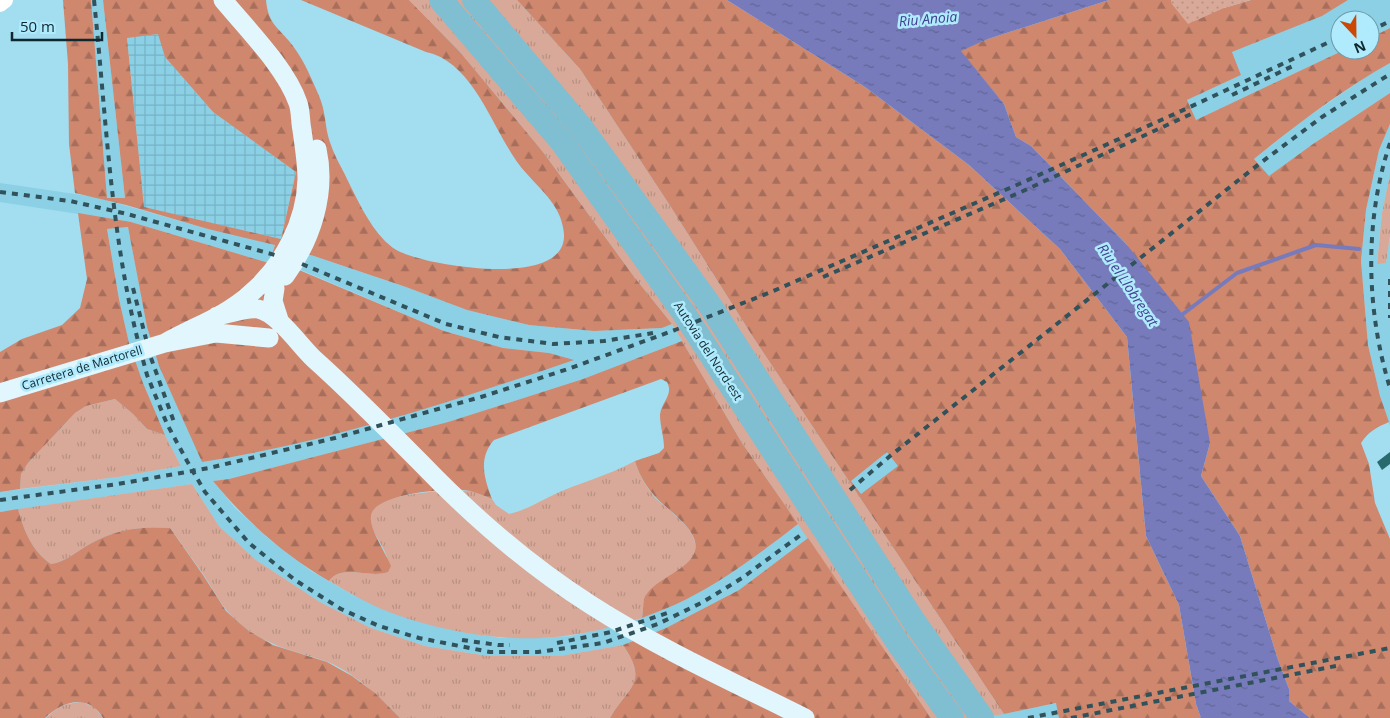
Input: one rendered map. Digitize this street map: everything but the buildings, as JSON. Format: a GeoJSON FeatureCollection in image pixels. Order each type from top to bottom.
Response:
{"type":"FeatureCollection","features":[{"type":"Feature","properties":{"kind":"highway","name":"Autovia del Nord-est"},"geometry":{"type":"LineString","coordinates":[[441,0],[562,142],[683,312],[898,643],[952,718]]}},
{"type":"Feature","properties":{"kind":"highway","name":"Autovia del Nord-est"},"geometry":{"type":"LineString","coordinates":[[474,0],[582,127],[709,304],[915,623],[980,716]]}},
{"type":"Feature","properties":{"kind":"main road"},"geometry":{"type":"LineString","coordinates":[[207,334],[233,321],[251,309],[275,288],[292,266],[307,240],[318,202],[320,175],[319,157],[312,128],[288,83],[277,66],[223,0]]}},
{"type":"Feature","properties":{"kind":"main road"},"geometry":{"type":"LineString","coordinates":[[299,105],[307,166],[305,197],[296,243],[289,257],[271,282],[252,304],[252,316],[256,323],[275,330],[340,381],[460,502],[496,535],[560,585],[653,641],[805,718]]}},
{"type":"Feature","properties":{"kind":"main road"},"geometry":{"type":"LineString","coordinates":[[165,342],[217,316],[250,294],[272,272],[289,246],[299,221]]}},
{"type":"Feature","properties":{"kind":"main road"},"geometry":{"type":"LineString","coordinates":[[275,288],[273,301],[276,313],[275,330]]}},
{"type":"Feature","properties":{"kind":"main road"},"geometry":{"type":"LineString","coordinates":[[217,316],[251,309]]}},
{"type":"Feature","properties":{"kind":"main road"},"geometry":{"type":"LineString","coordinates":[[165,342],[207,334],[275,330]]}},
{"type":"Feature","properties":{"kind":"main road","name":"Carretera de Martorell"},"geometry":{"type":"LineString","coordinates":[[0,393],[165,342]]}},
{"type":"Feature","properties":{"kind":"street"},"geometry":{"type":"LineString","coordinates":[[0,4],[6,0]]}},
{"type":"Feature","properties":{"kind":"shaded area"},"geometry":{"type":"Polygon","coordinates":[[[91,0],[103,0],[125,198],[107,198],[91,0]]]}},
{"type":"Feature","properties":{"kind":"shaded area"},"geometry":{"type":"Polygon","coordinates":[[[1348,0],[1390,0],[1390,28],[1380,33],[1380,10],[1332,10],[1348,0]]]}},
{"type":"Feature","properties":{"kind":"shaded area"},"geometry":{"type":"Polygon","coordinates":[[[1330,11],[1330,57],[1196,120],[1187,100],[1241,75],[1232,52],[1330,11]]]}},
{"type":"Feature","properties":{"kind":"shaded area"},"geometry":{"type":"Polygon","coordinates":[[[159,34],[165,57],[213,112],[296,172],[281,239],[144,208],[127,37],[159,34]]]}},
{"type":"Feature","properties":{"kind":"shaded area"},"geometry":{"type":"Polygon","coordinates":[[[1390,63],[1390,93],[1313,144],[1268,177],[1254,159],[1299,123],[1369,75],[1390,63]]]}},
{"type":"Feature","properties":{"kind":"shaded area"},"geometry":{"type":"Polygon","coordinates":[[[1390,124],[1390,174],[1382,213],[1377,263],[1386,263],[1390,236],[1390,426],[1380,396],[1368,345],[1361,261],[1366,210],[1379,150],[1390,124]]]}},
{"type":"Feature","properties":{"kind":"shaded area"},"geometry":{"type":"Polygon","coordinates":[[[0,183],[95,197],[208,229],[275,244],[269,263],[131,222],[0,202],[0,183]]]}},
{"type":"Feature","properties":{"kind":"shaded area"},"geometry":{"type":"Polygon","coordinates":[[[128,227],[147,327],[159,366],[203,462],[549,353],[503,348],[444,331],[299,269],[308,254],[467,310],[529,325],[594,331],[662,328],[672,324],[682,341],[583,379],[448,422],[229,479],[213,481],[235,508],[270,540],[311,571],[353,595],[451,630],[501,638],[571,636],[642,618],[685,600],[768,547],[798,524],[808,538],[739,590],[666,628],[623,645],[560,656],[488,656],[425,646],[371,628],[320,602],[256,560],[219,526],[192,484],[0,512],[0,492],[118,477],[181,466],[165,435],[143,383],[129,343],[119,299],[107,229],[128,227]]]}},
{"type":"Feature","properties":{"kind":"shaded area"},"geometry":{"type":"Polygon","coordinates":[[[888,451],[899,466],[861,495],[851,481],[888,451]]]}},
{"type":"Feature","properties":{"kind":"shaded area"},"geometry":{"type":"Polygon","coordinates":[[[1057,703],[1059,718],[983,718],[1057,703]]]}},
{"type":"Feature","properties":{"kind":"green space"},"geometry":{"type":"Polygon","coordinates":[[[63,0],[91,0],[107,198],[125,198],[103,0],[266,0],[271,19],[299,55],[317,90],[323,108],[329,140],[337,158],[364,211],[386,242],[398,251],[418,258],[467,267],[522,268],[544,262],[559,251],[564,234],[560,216],[551,201],[516,161],[484,104],[465,77],[440,57],[301,0],[409,0],[460,52],[543,152],[635,278],[672,324],[662,328],[594,331],[529,325],[467,310],[308,254],[299,270],[444,331],[503,348],[549,353],[574,360],[437,405],[344,432],[250,454],[202,462],[159,366],[147,327],[128,227],[107,229],[129,343],[143,383],[165,435],[147,429],[115,399],[86,406],[75,413],[28,463],[21,474],[20,489],[0,492],[0,352],[22,339],[62,325],[80,308],[87,279],[78,213],[131,222],[269,263],[275,245],[75,193],[69,144],[68,64],[63,0]],[[158,34],[127,38],[144,207],[281,239],[296,172],[213,112],[165,57],[158,34]]]}},
{"type":"Feature","properties":{"kind":"green space"},"geometry":{"type":"Polygon","coordinates":[[[409,0],[517,0],[580,69],[669,204],[753,337],[1004,714],[983,718],[931,718],[742,443],[672,324],[635,278],[543,152],[460,52],[409,0]]]}},
{"type":"Feature","properties":{"kind":"green space"},"geometry":{"type":"Polygon","coordinates":[[[517,0],[727,0],[865,87],[969,165],[1060,249],[1127,337],[1146,536],[1179,605],[1196,704],[1201,718],[1059,718],[1056,703],[1004,714],[753,337],[669,204],[580,69],[517,0]],[[887,452],[851,481],[861,494],[898,466],[887,452]]]}},
{"type":"Feature","properties":{"kind":"green space"},"geometry":{"type":"Polygon","coordinates":[[[1109,0],[1171,0],[1171,3],[1224,8],[1251,0],[1348,0],[1322,16],[1232,52],[1241,75],[1187,100],[1196,120],[1330,57],[1330,60],[1380,60],[1380,33],[1390,28],[1390,63],[1320,108],[1254,159],[1269,176],[1390,93],[1390,124],[1379,150],[1366,210],[1361,261],[1368,345],[1380,396],[1389,422],[1373,430],[1361,443],[1369,464],[1375,503],[1390,539],[1390,718],[1310,718],[1289,701],[1289,689],[1277,657],[1240,536],[1201,476],[1210,443],[1127,245],[1031,146],[1016,137],[1004,104],[960,51],[988,39],[1109,0]]]}},
{"type":"Feature","properties":{"kind":"green space"},"geometry":{"type":"Polygon","coordinates":[[[1171,0],[1251,0],[1224,8],[1188,24],[1171,3],[1171,0]]]}},
{"type":"Feature","properties":{"kind":"green space"},"geometry":{"type":"Polygon","coordinates":[[[1390,174],[1390,236],[1386,263],[1377,264],[1382,213],[1390,174]]]}},
{"type":"Feature","properties":{"kind":"green space"},"geometry":{"type":"Polygon","coordinates":[[[682,341],[742,443],[798,524],[757,555],[715,583],[680,603],[642,618],[644,599],[647,594],[656,584],[687,563],[694,553],[695,544],[692,534],[686,526],[647,487],[635,461],[659,453],[664,448],[660,415],[669,387],[667,382],[661,379],[494,440],[489,447],[484,461],[485,476],[492,499],[470,491],[432,491],[399,497],[375,508],[371,521],[375,534],[391,566],[388,572],[381,574],[348,572],[334,576],[329,581],[312,571],[266,536],[213,481],[229,479],[448,422],[583,379],[682,341]]]}},
{"type":"Feature","properties":{"kind":"green space"},"geometry":{"type":"Polygon","coordinates":[[[115,399],[147,429],[165,435],[181,466],[118,477],[20,489],[21,474],[28,463],[75,413],[86,406],[115,399]]]}},
{"type":"Feature","properties":{"kind":"green space"},"geometry":{"type":"Polygon","coordinates":[[[635,461],[642,478],[653,495],[690,531],[695,549],[688,563],[647,593],[644,600],[642,618],[589,632],[549,638],[483,636],[418,622],[397,615],[371,604],[329,581],[341,573],[381,574],[388,572],[387,557],[374,531],[371,520],[375,507],[385,501],[429,492],[470,491],[492,499],[496,505],[509,514],[635,461]]]}},
{"type":"Feature","properties":{"kind":"green space"},"geometry":{"type":"Polygon","coordinates":[[[192,484],[219,526],[256,560],[320,602],[371,628],[425,646],[488,656],[560,656],[623,645],[635,668],[633,684],[610,718],[400,718],[374,693],[346,671],[325,661],[285,649],[266,641],[248,630],[222,604],[170,528],[138,528],[108,535],[66,559],[51,564],[34,547],[23,525],[18,509],[192,484]]]}},
{"type":"Feature","properties":{"kind":"green space"},"geometry":{"type":"Polygon","coordinates":[[[18,509],[23,525],[34,547],[51,564],[66,559],[108,535],[138,528],[170,528],[226,611],[238,622],[273,645],[327,662],[352,676],[375,693],[400,718],[103,718],[90,705],[75,702],[60,707],[45,718],[0,718],[0,512],[18,509]]]}},
{"type":"Feature","properties":{"kind":"green space"},"geometry":{"type":"Polygon","coordinates":[[[808,538],[931,718],[610,718],[629,691],[635,676],[635,668],[623,645],[666,628],[739,590],[808,538]]]}},
{"type":"Feature","properties":{"kind":"green space"},"geometry":{"type":"Polygon","coordinates":[[[82,702],[94,707],[103,718],[46,718],[62,706],[82,702]]]}},
{"type":"Feature","properties":{"kind":"water"},"geometry":{"type":"Polygon","coordinates":[[[727,0],[1109,0],[988,39],[961,51],[1004,104],[1016,137],[1031,146],[1127,245],[1189,322],[1210,443],[1201,476],[1240,536],[1277,657],[1289,689],[1289,701],[1310,718],[1201,718],[1196,704],[1179,605],[1146,536],[1127,337],[1060,249],[969,165],[865,87],[727,0]]]}},
{"type":"Feature","properties":{"kind":"waterway"},"geometry":{"type":"LineString","coordinates":[[1179,317],[1237,273],[1316,245],[1359,249]]}},
{"type":"Feature","properties":{"kind":"railway"},"geometry":{"type":"LineString","coordinates":[[94,0],[115,214],[121,256],[138,341]]}},
{"type":"Feature","properties":{"kind":"railway"},"geometry":{"type":"LineString","coordinates":[[1380,26],[1390,21]]}},
{"type":"Feature","properties":{"kind":"railway"},"geometry":{"type":"LineString","coordinates":[[0,500],[118,484],[209,468],[335,438],[481,397],[568,369],[771,292],[1019,184],[1330,42]]}},
{"type":"Feature","properties":{"kind":"railway"},"geometry":{"type":"LineString","coordinates":[[1232,95],[1297,64]]}},
{"type":"Feature","properties":{"kind":"railway"},"geometry":{"type":"LineString","coordinates":[[850,490],[890,456],[1259,164],[1322,117],[1390,74]]}},
{"type":"Feature","properties":{"kind":"railway"},"geometry":{"type":"LineString","coordinates":[[823,277],[1021,192],[1191,114]]}},
{"type":"Feature","properties":{"kind":"railway"},"geometry":{"type":"LineString","coordinates":[[1390,143],[1376,203],[1372,234],[1371,266],[1376,328],[1390,388]]}},
{"type":"Feature","properties":{"kind":"railway"},"geometry":{"type":"LineString","coordinates":[[0,192],[70,201],[127,214],[275,255]]}},
{"type":"Feature","properties":{"kind":"railway"},"geometry":{"type":"LineString","coordinates":[[302,264],[446,324],[499,337],[553,344],[604,341],[653,333]]}},
{"type":"Feature","properties":{"kind":"railway"},"geometry":{"type":"LineString","coordinates":[[1390,279],[1390,318]]}},
{"type":"Feature","properties":{"kind":"railway"},"geometry":{"type":"LineString","coordinates":[[133,288],[146,339]]}},
{"type":"Feature","properties":{"kind":"railway"},"geometry":{"type":"LineString","coordinates":[[151,358],[174,422]]}},
{"type":"Feature","properties":{"kind":"railway"},"geometry":{"type":"LineString","coordinates":[[143,360],[147,375],[167,424],[187,461],[205,492],[249,543],[295,580],[341,609],[379,626],[419,638],[490,652],[538,652],[603,643],[658,624],[703,602],[742,578],[802,534]]}},
{"type":"Feature","properties":{"kind":"railway"},"geometry":{"type":"LineString","coordinates":[[557,643],[611,632],[670,612]]}},
{"type":"Feature","properties":{"kind":"railway"},"geometry":{"type":"LineString","coordinates":[[462,640],[510,645]]}},
{"type":"Feature","properties":{"kind":"railway"},"geometry":{"type":"LineString","coordinates":[[1028,718],[1390,648]]}},
{"type":"Feature","properties":{"kind":"railway"},"geometry":{"type":"LineString","coordinates":[[1071,718],[1341,665]]}},
{"type":"Feature","properties":{"kind":"water label","name":"Riu Anoia"},"geometry":{"type":"Point","coordinates":[928,19]}},
{"type":"Feature","properties":{"kind":"water label","name":"Riu el Llobregat"},"geometry":{"type":"Point","coordinates":[1128,285]}}]}
